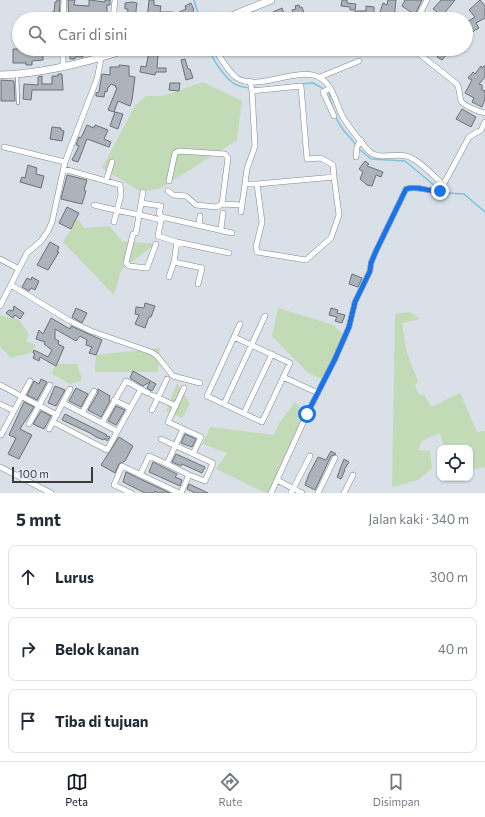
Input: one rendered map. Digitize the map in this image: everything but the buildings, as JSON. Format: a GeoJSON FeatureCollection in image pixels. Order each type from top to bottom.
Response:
{"type":"FeatureCollection","features":[{"type":"Feature","properties":{"kind":"main road"},"geometry":{"type":"LineString","coordinates":[[241,12],[271,0]]}},
{"type":"Feature","properties":{"kind":"main road"},"geometry":{"type":"LineString","coordinates":[[0,75],[17,74],[63,66],[108,56]]}},
{"type":"Feature","properties":{"kind":"street"},"geometry":{"type":"LineString","coordinates":[[63,12],[64,0]]}},
{"type":"Feature","properties":{"kind":"street"},"geometry":{"type":"LineString","coordinates":[[114,12],[115,0]]}},
{"type":"Feature","properties":{"kind":"street"},"geometry":{"type":"LineString","coordinates":[[421,12],[427,0]]}},
{"type":"Feature","properties":{"kind":"street"},"geometry":{"type":"LineString","coordinates":[[63,56],[63,66]]}},
{"type":"Feature","properties":{"kind":"street"},"geometry":{"type":"LineString","coordinates":[[220,56],[236,77],[251,83],[307,74],[320,77],[359,60]]}},
{"type":"Feature","properties":{"kind":"street"},"geometry":{"type":"LineString","coordinates":[[422,56],[458,84],[460,88],[461,100],[464,103],[485,114]]}},
{"type":"Feature","properties":{"kind":"street"},"geometry":{"type":"LineString","coordinates":[[0,305],[27,253],[41,241],[48,231],[55,213],[65,162],[97,79],[102,58]]}},
{"type":"Feature","properties":{"kind":"street"},"geometry":{"type":"LineString","coordinates":[[320,77],[359,144],[379,156],[407,156],[416,161],[442,188]]}},
{"type":"Feature","properties":{"kind":"street"},"geometry":{"type":"LineString","coordinates":[[241,212],[247,169],[255,146],[251,83]]}},
{"type":"Feature","properties":{"kind":"street"},"geometry":{"type":"LineString","coordinates":[[252,91],[300,86],[307,159],[321,158],[333,165],[339,215],[330,238],[306,260],[257,252],[256,247],[262,222],[257,184]]}},
{"type":"Feature","properties":{"kind":"street"},"geometry":{"type":"LineString","coordinates":[[327,90],[334,116]]}},
{"type":"Feature","properties":{"kind":"street"},"geometry":{"type":"LineString","coordinates":[[271,493],[335,359],[349,327],[355,302],[370,271],[371,263],[376,251],[406,189],[417,188],[435,192],[442,188],[469,137],[481,130],[485,122]]}},
{"type":"Feature","properties":{"kind":"street"},"geometry":{"type":"LineString","coordinates":[[356,157],[359,144]]}},
{"type":"Feature","properties":{"kind":"street"},"geometry":{"type":"LineString","coordinates":[[4,147],[65,162]]}},
{"type":"Feature","properties":{"kind":"street"},"geometry":{"type":"LineString","coordinates":[[169,181],[175,153],[179,151],[224,154],[228,158],[222,204]]}},
{"type":"Feature","properties":{"kind":"street"},"geometry":{"type":"LineString","coordinates":[[106,181],[112,162]]}},
{"type":"Feature","properties":{"kind":"street"},"geometry":{"type":"LineString","coordinates":[[64,169],[120,185],[121,195],[114,222]]}},
{"type":"Feature","properties":{"kind":"street"},"geometry":{"type":"LineString","coordinates":[[249,184],[334,177]]}},
{"type":"Feature","properties":{"kind":"street"},"geometry":{"type":"LineString","coordinates":[[168,191],[173,195],[186,196],[196,205],[217,207],[222,204],[242,205]]}},
{"type":"Feature","properties":{"kind":"street"},"geometry":{"type":"LineString","coordinates":[[141,202],[161,206],[159,213],[162,219],[156,243],[147,268],[129,266],[126,263],[133,234],[136,233],[141,202],[143,192]]}},
{"type":"Feature","properties":{"kind":"street"},"geometry":{"type":"LineString","coordinates":[[94,205],[117,211],[199,225],[232,233]]}},
{"type":"Feature","properties":{"kind":"street"},"geometry":{"type":"LineString","coordinates":[[221,230],[223,213]]}},
{"type":"Feature","properties":{"kind":"street"},"geometry":{"type":"LineString","coordinates":[[199,225],[200,216]]}},
{"type":"Feature","properties":{"kind":"street"},"geometry":{"type":"LineString","coordinates":[[158,236],[229,253]]}},
{"type":"Feature","properties":{"kind":"street"},"geometry":{"type":"LineString","coordinates":[[169,277],[178,242]]}},
{"type":"Feature","properties":{"kind":"street"},"geometry":{"type":"LineString","coordinates":[[0,259],[19,268]]}},
{"type":"Feature","properties":{"kind":"street"},"geometry":{"type":"LineString","coordinates":[[174,262],[202,268],[198,284]]}},
{"type":"Feature","properties":{"kind":"street"},"geometry":{"type":"LineString","coordinates":[[11,285],[70,322],[151,352],[157,356],[173,376],[200,383]]}},
{"type":"Feature","properties":{"kind":"street"},"geometry":{"type":"LineString","coordinates":[[224,404],[265,316]]}},
{"type":"Feature","properties":{"kind":"street"},"geometry":{"type":"LineString","coordinates":[[234,337],[290,363],[262,422],[206,396],[240,324]]}},
{"type":"Feature","properties":{"kind":"street"},"geometry":{"type":"LineString","coordinates":[[244,413],[272,354]]}},
{"type":"Feature","properties":{"kind":"street"},"geometry":{"type":"LineString","coordinates":[[283,376],[318,392]]}},
{"type":"Feature","properties":{"kind":"street"},"geometry":{"type":"LineString","coordinates":[[152,410],[167,379]]}},
{"type":"Feature","properties":{"kind":"street"},"geometry":{"type":"LineString","coordinates":[[1,435],[30,381]]}},
{"type":"Feature","properties":{"kind":"street"},"geometry":{"type":"LineString","coordinates":[[102,423],[126,381],[176,406]]}},
{"type":"Feature","properties":{"kind":"street"},"geometry":{"type":"LineString","coordinates":[[0,385],[57,415]]}},
{"type":"Feature","properties":{"kind":"street"},"geometry":{"type":"LineString","coordinates":[[29,424],[50,385]]}},
{"type":"Feature","properties":{"kind":"street"},"geometry":{"type":"LineString","coordinates":[[184,388],[168,422],[201,437],[193,454]]}},
{"type":"Feature","properties":{"kind":"street"},"geometry":{"type":"LineString","coordinates":[[49,429],[70,389]]}},
{"type":"Feature","properties":{"kind":"street"},"geometry":{"type":"LineString","coordinates":[[53,422],[107,450],[141,389]]}},
{"type":"Feature","properties":{"kind":"street"},"geometry":{"type":"LineString","coordinates":[[82,413],[94,391]]}},
{"type":"Feature","properties":{"kind":"street"},"geometry":{"type":"LineString","coordinates":[[114,400],[130,408]]}},
{"type":"Feature","properties":{"kind":"street"},"geometry":{"type":"LineString","coordinates":[[63,403],[117,431]]}},
{"type":"Feature","properties":{"kind":"street"},"geometry":{"type":"LineString","coordinates":[[0,404],[14,411]]}},
{"type":"Feature","properties":{"kind":"street"},"geometry":{"type":"LineString","coordinates":[[167,464],[183,429]]}},
{"type":"Feature","properties":{"kind":"street"},"geometry":{"type":"LineString","coordinates":[[140,475],[149,456],[205,481],[213,463],[161,439]]}},
{"type":"Feature","properties":{"kind":"street"},"geometry":{"type":"LineString","coordinates":[[292,491],[310,456]]}},
{"type":"Feature","properties":{"kind":"street"},"geometry":{"type":"LineString","coordinates":[[318,493],[335,458]]}},
{"type":"Feature","properties":{"kind":"street"},"geometry":{"type":"LineString","coordinates":[[131,493],[114,485],[122,466],[180,493],[190,475]]}},
{"type":"Feature","properties":{"kind":"street"},"geometry":{"type":"LineString","coordinates":[[0,467],[51,493]]}},
{"type":"Feature","properties":{"kind":"street"},"geometry":{"type":"LineString","coordinates":[[344,493],[353,475]]}},
{"type":"Feature","properties":{"kind":"street"},"geometry":{"type":"LineString","coordinates":[[277,480],[292,491],[302,493]]}},
{"type":"Feature","properties":{"kind":"lane"},"geometry":{"type":"LineString","coordinates":[[17,74],[18,103]]}},
{"type":"Feature","properties":{"kind":"green space"},"geometry":{"type":"Polygon","coordinates":[[[203,82],[242,101],[237,140],[161,188],[141,192],[102,168],[135,106],[146,96],[163,96],[203,82]]]}},
{"type":"Feature","properties":{"kind":"green space"},"geometry":{"type":"Polygon","coordinates":[[[78,219],[84,228],[109,226],[122,241],[156,244],[121,270],[114,295],[63,242],[78,219]]]}},
{"type":"Feature","properties":{"kind":"green space"},"geometry":{"type":"Polygon","coordinates":[[[278,308],[333,325],[344,335],[324,380],[308,373],[272,336],[278,308]]]}},
{"type":"Feature","properties":{"kind":"green space"},"geometry":{"type":"Polygon","coordinates":[[[410,312],[420,319],[402,323],[407,353],[418,381],[415,386],[419,395],[424,395],[432,407],[460,393],[477,432],[485,431],[485,467],[473,469],[473,445],[443,445],[440,433],[422,441],[418,450],[430,451],[432,468],[418,480],[392,487],[395,314],[410,312]]]}},
{"type":"Feature","properties":{"kind":"green space"},"geometry":{"type":"Polygon","coordinates":[[[0,315],[19,320],[29,334],[26,341],[35,345],[33,352],[11,358],[0,346],[0,315]]]}},
{"type":"Feature","properties":{"kind":"green space"},"geometry":{"type":"Polygon","coordinates":[[[160,348],[158,372],[95,372],[96,355],[160,348]]]}},
{"type":"Feature","properties":{"kind":"green space"},"geometry":{"type":"Polygon","coordinates":[[[55,364],[77,364],[82,380],[70,384],[52,374],[55,364]]]}},
{"type":"Feature","properties":{"kind":"green space"},"geometry":{"type":"Polygon","coordinates":[[[177,383],[190,404],[182,418],[166,411],[177,383]]]}},
{"type":"Feature","properties":{"kind":"green space"},"geometry":{"type":"Polygon","coordinates":[[[295,402],[307,414],[271,493],[266,493],[216,469],[227,453],[203,444],[210,427],[274,435],[280,422],[295,402]]]}},
{"type":"Feature","properties":{"kind":"waterway"},"geometry":{"type":"LineString","coordinates":[[194,0],[198,12]]}},
{"type":"Feature","properties":{"kind":"waterway"},"geometry":{"type":"LineString","coordinates":[[212,56],[225,75],[234,84],[256,88]]}},
{"type":"Feature","properties":{"kind":"waterway"},"geometry":{"type":"LineString","coordinates":[[288,85],[313,83],[324,89]]}},
{"type":"Feature","properties":{"kind":"waterway"},"geometry":{"type":"LineString","coordinates":[[327,91],[329,92],[334,111],[340,125],[356,145]]}},
{"type":"Feature","properties":{"kind":"waterway"},"geometry":{"type":"LineString","coordinates":[[358,148],[371,159],[405,161],[435,186],[446,193],[464,194],[485,212]]}},
{"type":"Feature","properties":{"kind":"route"},"geometry":{"type":"LineString","coordinates":[[307,414],[335,359],[349,327],[355,302],[370,271],[371,263],[376,251],[406,189],[417,188],[435,192],[440,191]]}}]}
